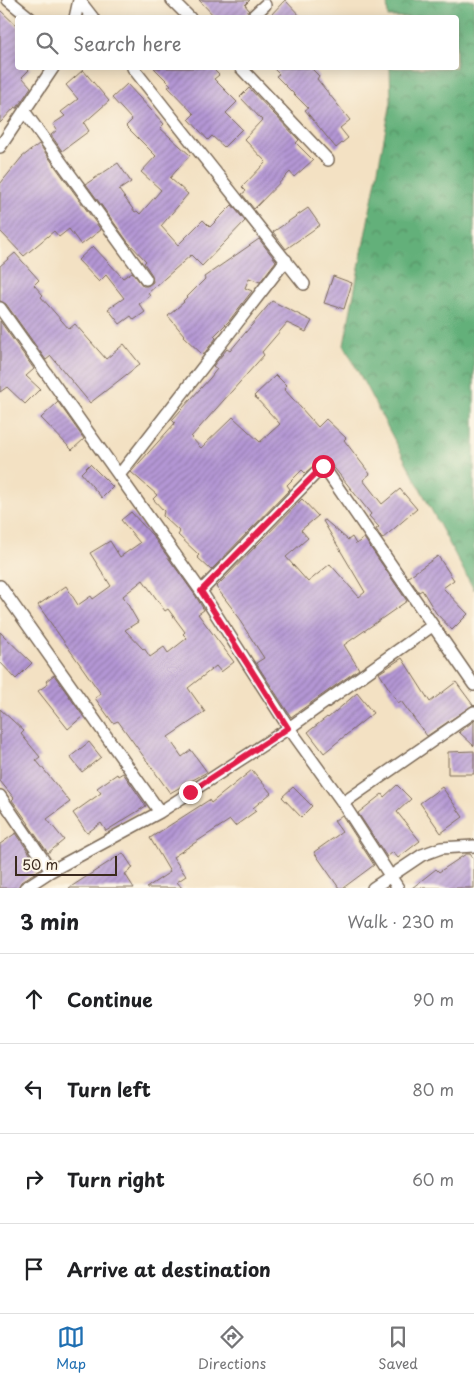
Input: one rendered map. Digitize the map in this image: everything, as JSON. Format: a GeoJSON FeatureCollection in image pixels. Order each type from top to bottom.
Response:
{"type":"FeatureCollection","features":[{"type":"Feature","properties":{"kind":"street"},"geometry":{"type":"LineString","coordinates":[[8,0],[26,15]]}},
{"type":"Feature","properties":{"kind":"street"},"geometry":{"type":"LineString","coordinates":[[76,15],[79,0]]}},
{"type":"Feature","properties":{"kind":"street"},"geometry":{"type":"LineString","coordinates":[[79,0],[91,15]]}},
{"type":"Feature","properties":{"kind":"street"},"geometry":{"type":"LineString","coordinates":[[172,0],[187,15]]}},
{"type":"Feature","properties":{"kind":"street"},"geometry":{"type":"LineString","coordinates":[[255,15],[264,5]]}},
{"type":"Feature","properties":{"kind":"street"},"geometry":{"type":"LineString","coordinates":[[0,147],[53,70]]}},
{"type":"Feature","properties":{"kind":"street"},"geometry":{"type":"LineString","coordinates":[[135,70],[304,284]]}},
{"type":"Feature","properties":{"kind":"street"},"geometry":{"type":"LineString","coordinates":[[243,70],[328,160]]}},
{"type":"Feature","properties":{"kind":"street"},"geometry":{"type":"LineString","coordinates":[[24,112],[146,279]]}},
{"type":"Feature","properties":{"kind":"street"},"geometry":{"type":"LineString","coordinates":[[120,474],[286,260]]}},
{"type":"Feature","properties":{"kind":"street"},"geometry":{"type":"LineString","coordinates":[[0,308],[120,474],[201,591],[288,728],[343,803],[398,888]]}},
{"type":"Feature","properties":{"kind":"street"},"geometry":{"type":"LineString","coordinates":[[201,591],[323,466],[474,685]]}},
{"type":"Feature","properties":{"kind":"street"},"geometry":{"type":"LineString","coordinates":[[0,586],[160,812]]}},
{"type":"Feature","properties":{"kind":"street"},"geometry":{"type":"LineString","coordinates":[[25,888],[51,871],[160,812],[288,728],[432,626]]}},
{"type":"Feature","properties":{"kind":"street"},"geometry":{"type":"LineString","coordinates":[[343,803],[474,712]]}},
{"type":"Feature","properties":{"kind":"street"},"geometry":{"type":"LineString","coordinates":[[0,796],[51,871]]}},
{"type":"Feature","properties":{"kind":"street"},"geometry":{"type":"LineString","coordinates":[[373,888],[422,855],[441,848],[473,848]]}},
{"type":"Feature","properties":{"kind":"green space"},"geometry":{"type":"Polygon","coordinates":[[[387,0],[474,0],[474,590],[344,345],[391,102],[390,70],[459,70],[459,15],[388,15],[387,0]]]}},
{"type":"Feature","properties":{"kind":"building"},"geometry":{"type":"Polygon","coordinates":[[[199,0],[250,0],[245,5],[249,10],[246,15],[213,15],[199,0]]]}},
{"type":"Feature","properties":{"kind":"building"},"geometry":{"type":"Polygon","coordinates":[[[285,0],[299,15],[271,15],[285,0]]]}},
{"type":"Feature","properties":{"kind":"building"},"geometry":{"type":"Polygon","coordinates":[[[0,10],[15,24],[15,70],[29,70],[22,77],[31,87],[17,108],[15,107],[0,123],[0,10]]]}},
{"type":"Feature","properties":{"kind":"building"},"geometry":{"type":"Polygon","coordinates":[[[83,70],[109,101],[84,123],[89,131],[62,151],[51,135],[57,130],[53,124],[65,116],[61,112],[78,99],[66,85],[83,70]]]}},
{"type":"Feature","properties":{"kind":"building"},"geometry":{"type":"Polygon","coordinates":[[[156,70],[214,70],[219,75],[214,79],[237,102],[226,113],[242,129],[224,147],[212,136],[208,140],[189,119],[194,114],[168,87],[171,85],[156,70]]]}},
{"type":"Feature","properties":{"kind":"building"},"geometry":{"type":"Polygon","coordinates":[[[275,70],[313,70],[319,76],[317,79],[350,120],[340,128],[348,138],[336,148],[305,110],[308,108],[276,76],[279,74],[275,70]]]}},
{"type":"Feature","properties":{"kind":"building"},"geometry":{"type":"Polygon","coordinates":[[[127,84],[164,124],[160,128],[190,155],[170,178],[188,194],[161,226],[178,245],[203,220],[210,227],[232,205],[245,221],[202,266],[191,255],[148,293],[150,296],[139,304],[145,312],[134,320],[131,316],[120,324],[108,309],[124,298],[106,275],[99,282],[78,260],[93,246],[123,278],[132,272],[143,286],[153,282],[152,275],[144,263],[146,261],[128,242],[86,184],[118,163],[131,182],[119,190],[135,212],[137,211],[140,214],[161,190],[141,172],[156,156],[126,126],[132,120],[112,98],[127,84]]]}},
{"type":"Feature","properties":{"kind":"building"},"geometry":{"type":"Polygon","coordinates":[[[249,88],[299,140],[296,143],[313,160],[294,177],[290,172],[254,209],[242,194],[246,191],[242,187],[266,162],[244,139],[262,120],[240,97],[249,88]]]}},
{"type":"Feature","properties":{"kind":"building"},"geometry":{"type":"Polygon","coordinates":[[[39,144],[101,230],[81,245],[69,229],[59,237],[54,231],[24,256],[0,231],[0,184],[22,157],[39,144]]]}},
{"type":"Feature","properties":{"kind":"building"},"geometry":{"type":"Polygon","coordinates":[[[308,208],[320,225],[286,249],[273,232],[308,208]]]}},
{"type":"Feature","properties":{"kind":"building"},"geometry":{"type":"Polygon","coordinates":[[[259,239],[276,261],[260,282],[249,278],[245,288],[252,291],[229,321],[214,336],[216,338],[203,355],[183,336],[168,316],[184,302],[205,279],[204,277],[259,239]]]}},
{"type":"Feature","properties":{"kind":"building"},"geometry":{"type":"Polygon","coordinates":[[[15,253],[39,280],[34,285],[43,295],[41,297],[69,329],[75,324],[106,359],[124,344],[140,364],[90,403],[51,356],[46,360],[6,304],[0,301],[0,266],[15,253]]]}},
{"type":"Feature","properties":{"kind":"building"},"geometry":{"type":"Polygon","coordinates":[[[333,276],[352,283],[344,309],[324,303],[333,276]]]}},
{"type":"Feature","properties":{"kind":"building"},"geometry":{"type":"Polygon","coordinates":[[[272,301],[312,321],[306,332],[287,323],[262,352],[264,355],[191,437],[201,448],[233,417],[260,442],[280,424],[254,396],[276,375],[287,386],[284,389],[318,427],[326,419],[346,438],[344,440],[370,474],[363,480],[382,504],[400,489],[417,509],[382,539],[376,529],[379,527],[369,516],[371,514],[327,459],[321,459],[305,473],[302,470],[287,485],[290,489],[211,570],[197,557],[199,555],[178,535],[180,532],[163,516],[164,511],[153,499],[157,495],[131,472],[175,423],[172,420],[217,369],[213,366],[227,349],[230,351],[272,301]]]}},
{"type":"Feature","properties":{"kind":"building"},"geometry":{"type":"Polygon","coordinates":[[[0,321],[34,369],[26,376],[40,389],[25,404],[7,387],[0,392],[0,321]]]}},
{"type":"Feature","properties":{"kind":"building"},"geometry":{"type":"Polygon","coordinates":[[[58,402],[84,439],[72,450],[41,418],[58,402]]]}},
{"type":"Feature","properties":{"kind":"building"},"geometry":{"type":"Polygon","coordinates":[[[90,464],[113,487],[102,498],[81,473],[90,464]]]}},
{"type":"Feature","properties":{"kind":"building"},"geometry":{"type":"Polygon","coordinates":[[[302,499],[318,516],[301,530],[308,538],[286,557],[308,582],[330,564],[359,597],[365,592],[323,521],[325,520],[348,540],[352,537],[356,544],[364,538],[407,601],[344,645],[359,669],[291,717],[256,663],[264,658],[241,620],[216,587],[302,499]]]}},
{"type":"Feature","properties":{"kind":"building"},"geometry":{"type":"Polygon","coordinates":[[[131,512],[152,535],[204,610],[198,614],[234,662],[221,672],[216,666],[188,688],[205,712],[168,737],[182,757],[191,750],[207,772],[170,793],[118,721],[113,723],[95,698],[101,694],[38,605],[66,586],[78,605],[91,596],[93,599],[111,586],[90,553],[110,541],[120,557],[140,543],[121,520],[131,512]],[[143,580],[123,596],[138,622],[125,630],[144,648],[150,657],[164,647],[168,653],[187,638],[183,634],[185,632],[168,609],[165,611],[143,580]]]}},
{"type":"Feature","properties":{"kind":"building"},"geometry":{"type":"Polygon","coordinates":[[[438,556],[454,580],[443,588],[468,614],[452,630],[436,613],[422,590],[419,592],[408,577],[438,556]]]}},
{"type":"Feature","properties":{"kind":"building"},"geometry":{"type":"Polygon","coordinates":[[[0,632],[32,663],[16,679],[0,662],[0,632]]]}},
{"type":"Feature","properties":{"kind":"building"},"geometry":{"type":"Polygon","coordinates":[[[402,658],[430,702],[456,682],[473,705],[427,736],[401,701],[398,703],[379,673],[402,658]]]}},
{"type":"Feature","properties":{"kind":"building"},"geometry":{"type":"Polygon","coordinates":[[[54,675],[83,716],[68,729],[38,691],[48,684],[46,681],[54,675]]]}},
{"type":"Feature","properties":{"kind":"building"},"geometry":{"type":"Polygon","coordinates":[[[357,693],[373,713],[324,753],[308,732],[328,718],[357,693]]]}},
{"type":"Feature","properties":{"kind":"building"},"geometry":{"type":"Polygon","coordinates":[[[0,709],[24,731],[21,734],[40,757],[36,760],[70,802],[47,819],[64,840],[48,853],[12,800],[14,798],[0,781],[0,709]]]}},
{"type":"Feature","properties":{"kind":"building"},"geometry":{"type":"Polygon","coordinates":[[[474,721],[474,746],[459,732],[474,721]]]}},
{"type":"Feature","properties":{"kind":"building"},"geometry":{"type":"Polygon","coordinates":[[[89,742],[101,757],[82,772],[70,757],[89,742]]]}},
{"type":"Feature","properties":{"kind":"building"},"geometry":{"type":"Polygon","coordinates":[[[474,751],[474,774],[448,774],[448,752],[474,751]]]}},
{"type":"Feature","properties":{"kind":"building"},"geometry":{"type":"Polygon","coordinates":[[[252,770],[271,793],[253,808],[256,811],[235,826],[230,820],[173,857],[186,876],[177,882],[182,888],[146,888],[170,872],[150,838],[209,800],[211,803],[252,770]]]}},
{"type":"Feature","properties":{"kind":"building"},"geometry":{"type":"Polygon","coordinates":[[[123,773],[146,806],[106,831],[101,823],[87,833],[73,813],[101,793],[97,788],[117,774],[118,776],[123,773]]]}},
{"type":"Feature","properties":{"kind":"building"},"geometry":{"type":"Polygon","coordinates":[[[397,785],[411,799],[397,812],[420,841],[398,858],[393,852],[387,857],[358,813],[382,794],[384,797],[397,785]]]}},
{"type":"Feature","properties":{"kind":"building"},"geometry":{"type":"Polygon","coordinates":[[[293,787],[312,806],[301,817],[282,797],[293,787]]]}},
{"type":"Feature","properties":{"kind":"building"},"geometry":{"type":"Polygon","coordinates":[[[442,787],[463,817],[441,833],[420,803],[442,787]]]}},
{"type":"Feature","properties":{"kind":"building"},"geometry":{"type":"Polygon","coordinates":[[[342,815],[374,865],[343,888],[339,888],[314,852],[342,832],[334,821],[342,815]]]}},
{"type":"Feature","properties":{"kind":"building"},"geometry":{"type":"Polygon","coordinates":[[[16,833],[40,869],[21,882],[18,888],[0,888],[0,844],[16,833]]]}},
{"type":"Feature","properties":{"kind":"building"},"geometry":{"type":"Polygon","coordinates":[[[123,853],[133,868],[125,874],[134,888],[69,888],[123,853]]]}},
{"type":"Feature","properties":{"kind":"building"},"geometry":{"type":"Polygon","coordinates":[[[466,854],[470,854],[474,859],[474,888],[412,888],[436,869],[439,872],[466,854]]]}},
{"type":"Feature","properties":{"kind":"route"},"geometry":{"type":"LineString","coordinates":[[190,792],[288,728],[201,591],[323,466]]}}]}
